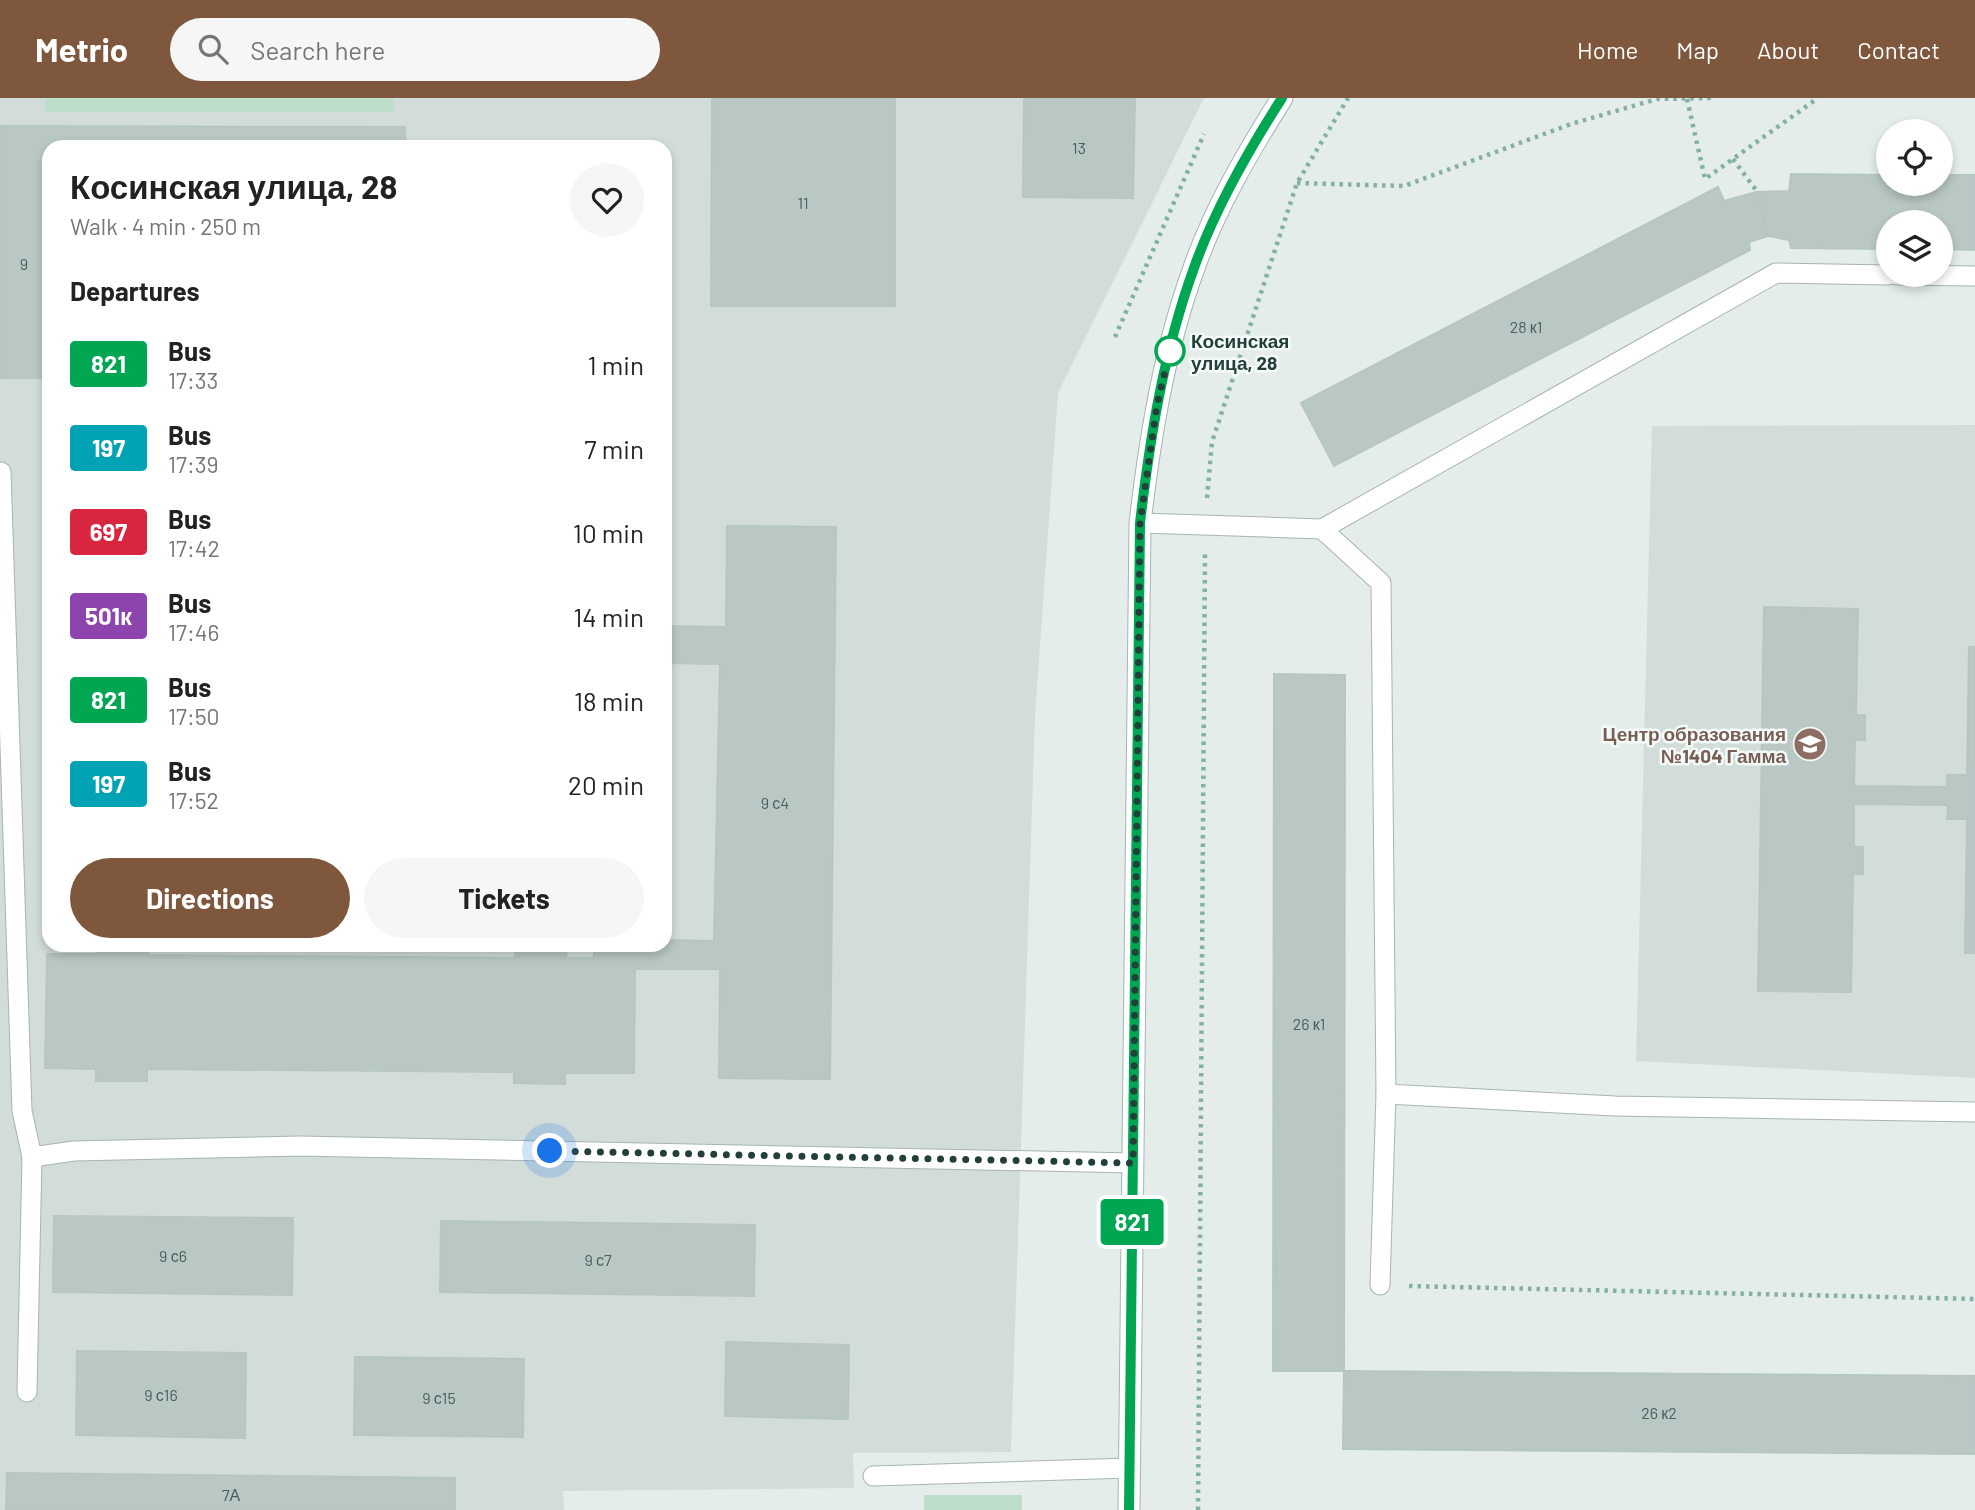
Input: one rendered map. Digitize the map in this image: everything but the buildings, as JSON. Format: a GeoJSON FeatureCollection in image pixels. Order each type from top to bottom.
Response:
{"type":"FeatureCollection","features":[{"type":"Feature","properties":{"kind":"street"},"geometry":{"type":"LineString","coordinates":[[1129,1510],[1140,523],[1157,405],[1194,268],[1245,156],[1282,98]]}},
{"type":"Feature","properties":{"kind":"lane"},"geometry":{"type":"LineString","coordinates":[[1140,523],[1322,529],[1776,273],[1876,275]]}},
{"type":"Feature","properties":{"kind":"lane"},"geometry":{"type":"LineString","coordinates":[[1953,276],[1975,276]]}},
{"type":"Feature","properties":{"kind":"lane"},"geometry":{"type":"LineString","coordinates":[[1,472],[22,1111],[32,1157],[27,1392]]}},
{"type":"Feature","properties":{"kind":"lane"},"geometry":{"type":"LineString","coordinates":[[1322,529],[1381,583],[1386,1094],[1380,1285]]}},
{"type":"Feature","properties":{"kind":"lane"},"geometry":{"type":"LineString","coordinates":[[1386,1094],[1615,1106],[1975,1112]]}},
{"type":"Feature","properties":{"kind":"lane"},"geometry":{"type":"LineString","coordinates":[[32,1157],[74,1151],[300,1146],[1133,1163]]}},
{"type":"Feature","properties":{"kind":"lane"},"geometry":{"type":"LineString","coordinates":[[873,1476],[1129,1468]]}},
{"type":"Feature","properties":{"kind":"path"},"geometry":{"type":"LineString","coordinates":[[1198,1510],[1205,525],[1212,442],[1297,183],[1348,98]]}},
{"type":"Feature","properties":{"kind":"path"},"geometry":{"type":"LineString","coordinates":[[1297,183],[1404,186],[1571,124],[1657,99],[1711,98]]}},
{"type":"Feature","properties":{"kind":"path"},"geometry":{"type":"LineString","coordinates":[[1687,99],[1705,179],[1818,98]]}},
{"type":"Feature","properties":{"kind":"path"},"geometry":{"type":"LineString","coordinates":[[1115,337],[1204,134]]}},
{"type":"Feature","properties":{"kind":"path"},"geometry":{"type":"LineString","coordinates":[[1732,159],[1756,190]]}},
{"type":"Feature","properties":{"kind":"path"},"geometry":{"type":"LineString","coordinates":[[1380,1285],[1975,1299]]}},
{"type":"Feature","properties":{"kind":"shaded area"},"geometry":{"type":"Polygon","coordinates":[[[0,98],[1204,98],[1058,393],[1035,716],[1011,1452],[853,1453],[854,1488],[563,1491],[564,1510],[0,1510],[0,98]]]}},
{"type":"Feature","properties":{"kind":"shaded area","name":"Центр образования №1404 Гамма"},"geometry":{"type":"Polygon","coordinates":[[[1975,425],[1975,1078],[1636,1061],[1652,426],[1975,425]]]}},
{"type":"Feature","properties":{"kind":"green space"},"geometry":{"type":"Polygon","coordinates":[[[45,98],[394,98],[394,112],[45,112],[45,98]]]}},
{"type":"Feature","properties":{"kind":"green space"},"geometry":{"type":"Polygon","coordinates":[[[924,1495],[1022,1495],[1022,1510],[924,1510],[924,1495]]]}},
{"type":"Feature","properties":{"kind":"bus line","name":"821"},"geometry":{"type":"LineString","coordinates":[[1129,1510],[1140,523],[1157,405],[1194,268],[1245,156],[1282,98]]}},
{"type":"Feature","properties":{"kind":"place","name":"Косинская улица, 28"},"geometry":{"type":"Point","coordinates":[1170,351]}},
{"type":"Feature","properties":{"kind":"place","name":"Центр образования №1404 Гамма"},"geometry":{"type":"Point","coordinates":[1810,744]}},
{"type":"Feature","properties":{"kind":"route"},"geometry":{"type":"LineString","coordinates":[[550,1151],[1133,1163],[1140,523],[1157,405],[1170,351]]}}]}
